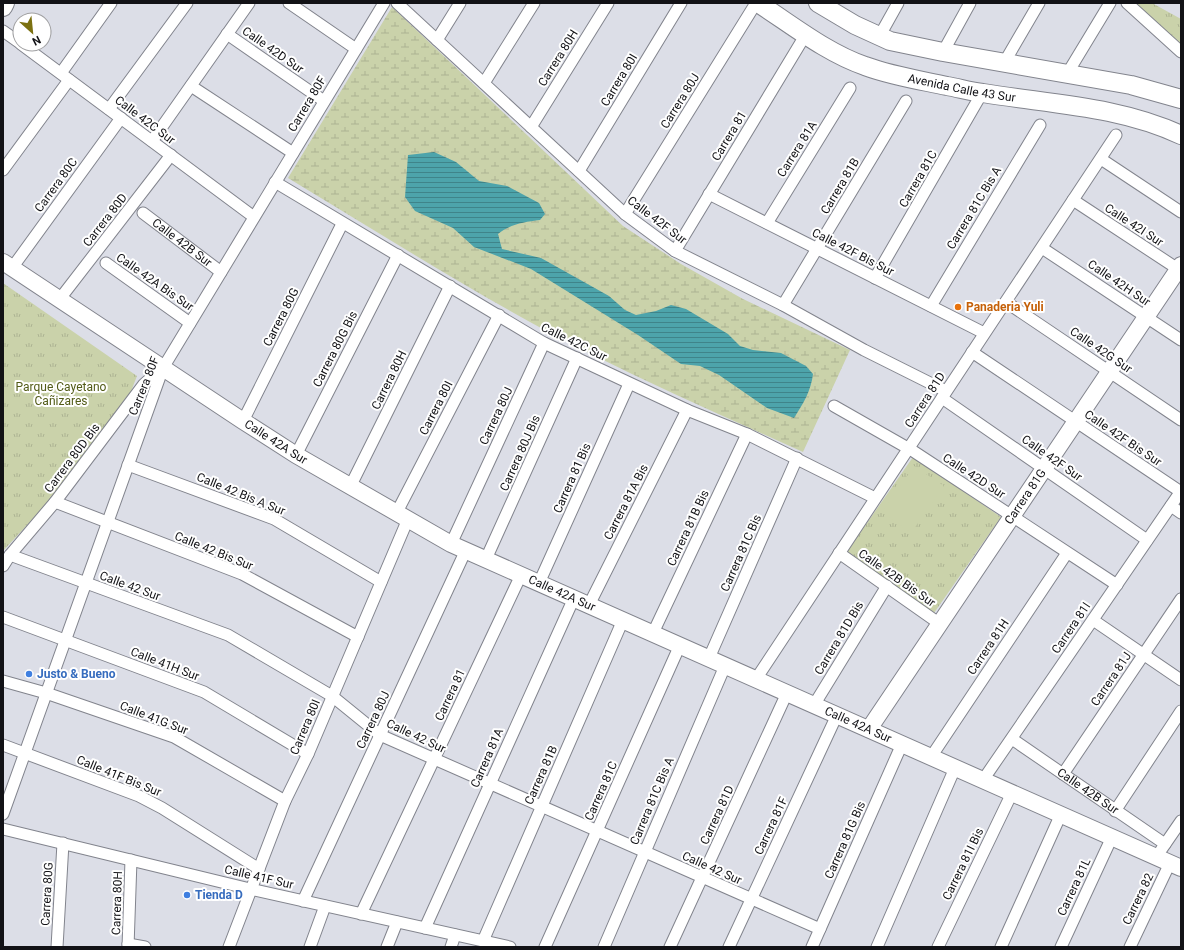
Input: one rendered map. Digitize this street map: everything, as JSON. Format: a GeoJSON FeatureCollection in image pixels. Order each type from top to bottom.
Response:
{"type":"FeatureCollection","features":[{"type":"Feature","properties":{"kind":"main road","name":"Avenida Calle 43 Sur"},"geometry":{"type":"LineString","coordinates":[[757,3],[845,57],[864,66],[919,81],[982,93],[1052,101],[1099,110],[1146,121],[1181,135]]}},
{"type":"Feature","properties":{"kind":"main road"},"geometry":{"type":"LineString","coordinates":[[824,4],[879,37],[943,52],[1132,85],[1181,99]]}},
{"type":"Feature","properties":{"kind":"street"},"geometry":{"type":"LineString","coordinates":[[3,170],[65,77],[111,3]]}},
{"type":"Feature","properties":{"kind":"street"},"geometry":{"type":"LineString","coordinates":[[109,109],[187,3]]}},
{"type":"Feature","properties":{"kind":"street"},"geometry":{"type":"LineString","coordinates":[[152,141],[249,3]]}},
{"type":"Feature","properties":{"kind":"street"},"geometry":{"type":"LineString","coordinates":[[289,3],[356,48]]}},
{"type":"Feature","properties":{"kind":"street","name":"Carrera 80F"},"geometry":{"type":"LineString","coordinates":[[3,814],[163,368],[384,3]]}},
{"type":"Feature","properties":{"kind":"street","name":"Calle 42F Sur"},"geometry":{"type":"LineString","coordinates":[[397,3],[625,214],[675,251],[783,305],[944,395],[1044,468],[1147,540]]}},
{"type":"Feature","properties":{"kind":"street"},"geometry":{"type":"LineString","coordinates":[[437,40],[460,3]]}},
{"type":"Feature","properties":{"kind":"street"},"geometry":{"type":"LineString","coordinates":[[484,83],[534,3]]}},
{"type":"Feature","properties":{"kind":"street","name":"Carrera 80H"},"geometry":{"type":"LineString","coordinates":[[531,127],[608,3]]}},
{"type":"Feature","properties":{"kind":"street","name":"Carrera 80I"},"geometry":{"type":"LineString","coordinates":[[579,171],[681,3]]}},
{"type":"Feature","properties":{"kind":"street","name":"Carrera 80J"},"geometry":{"type":"LineString","coordinates":[[625,214],[757,3]]}},
{"type":"Feature","properties":{"kind":"street"},"geometry":{"type":"LineString","coordinates":[[879,37],[898,3]]}},
{"type":"Feature","properties":{"kind":"street"},"geometry":{"type":"LineString","coordinates":[[943,52],[970,3]]}},
{"type":"Feature","properties":{"kind":"street"},"geometry":{"type":"LineString","coordinates":[[1004,63],[1039,3]]}},
{"type":"Feature","properties":{"kind":"street"},"geometry":{"type":"LineString","coordinates":[[1067,74],[1110,3]]}},
{"type":"Feature","properties":{"kind":"street"},"geometry":{"type":"LineString","coordinates":[[1128,3],[1181,52]]}},
{"type":"Feature","properties":{"kind":"street","name":"Calle 42C Sur"},"geometry":{"type":"LineString","coordinates":[[3,31],[12,38]]}},
{"type":"Feature","properties":{"kind":"street","name":"Calle 42D Sur"},"geometry":{"type":"LineString","coordinates":[[227,34],[324,101]]}},
{"type":"Feature","properties":{"kind":"street","name":"Carrera 81"},"geometry":{"type":"LineString","coordinates":[[675,251],[806,34]]}},
{"type":"Feature","properties":{"kind":"street","name":"Calle 42C Sur"},"geometry":{"type":"LineString","coordinates":[[31,52],[254,217]]}},
{"type":"Feature","properties":{"kind":"street"},"geometry":{"type":"LineString","coordinates":[[191,86],[293,153]]}},
{"type":"Feature","properties":{"kind":"street","name":"Carrera 81A"},"geometry":{"type":"LineString","coordinates":[[767,223],[850,88]]}},
{"type":"Feature","properties":{"kind":"street","name":"Carrera 81C"},"geometry":{"type":"LineString","coordinates":[[876,278],[982,93]]}},
{"type":"Feature","properties":{"kind":"street","name":"Carrera 81B"},"geometry":{"type":"LineString","coordinates":[[783,305],[906,102]]}},
{"type":"Feature","properties":{"kind":"street","name":"Carrera 80C"},"geometry":{"type":"LineString","coordinates":[[8,265],[120,118]]}},
{"type":"Feature","properties":{"kind":"street","name":"Carrera 81C Bis A"},"geometry":{"type":"LineString","coordinates":[[931,306],[1040,125]]}},
{"type":"Feature","properties":{"kind":"street","name":"Carrera 81D"},"geometry":{"type":"LineString","coordinates":[[756,679],[1116,135]]}},
{"type":"Feature","properties":{"kind":"street","name":"Carrera 80D"},"geometry":{"type":"LineString","coordinates":[[59,300],[171,155]]}},
{"type":"Feature","properties":{"kind":"street"},"geometry":{"type":"LineString","coordinates":[[1101,159],[1181,212]]}},
{"type":"Feature","properties":{"kind":"street","name":"Calle 42C Sur"},"geometry":{"type":"LineString","coordinates":[[275,182],[342,224],[398,255],[544,342],[629,384],[687,410],[747,434],[875,498]]}},
{"type":"Feature","properties":{"kind":"street","name":"Calle 42F Bis Sur"},"geometry":{"type":"LineString","coordinates":[[709,194],[984,333]]}},
{"type":"Feature","properties":{"kind":"street","name":"Calle 42I Sur"},"geometry":{"type":"LineString","coordinates":[[1073,200],[1180,268]]}},
{"type":"Feature","properties":{"kind":"street","name":"Calle 42B Sur"},"geometry":{"type":"LineString","coordinates":[[143,213],[221,272]]}},
{"type":"Feature","properties":{"kind":"street","name":"Carrera 80G"},"geometry":{"type":"LineString","coordinates":[[243,422],[342,224]]}},
{"type":"Feature","properties":{"kind":"street","name":"Calle 42H Sur"},"geometry":{"type":"LineString","coordinates":[[1042,248],[1181,340]]}},
{"type":"Feature","properties":{"kind":"street","name":"Carrera 80G Bis"},"geometry":{"type":"LineString","coordinates":[[296,455],[398,255]]}},
{"type":"Feature","properties":{"kind":"street","name":"Calle 42A Bis Sur"},"geometry":{"type":"LineString","coordinates":[[106,263],[190,323]]}},
{"type":"Feature","properties":{"kind":"street","name":"Calle 42A Sur"},"geometry":{"type":"LineString","coordinates":[[8,265],[243,422],[296,455],[351,485],[451,544],[1112,837],[1168,858]]}},
{"type":"Feature","properties":{"kind":"street","name":"Carrera 81G"},"geometry":{"type":"LineString","coordinates":[[869,729],[1180,268]]}},
{"type":"Feature","properties":{"kind":"street","name":"Carrera 80H"},"geometry":{"type":"LineString","coordinates":[[351,485],[450,286]]}},
{"type":"Feature","properties":{"kind":"street","name":"Calle 42G Sur"},"geometry":{"type":"LineString","coordinates":[[1006,302],[1181,420]]}},
{"type":"Feature","properties":{"kind":"street","name":"Carrera 80I"},"geometry":{"type":"LineString","coordinates":[[229,947],[285,801],[308,754],[381,582],[403,515],[499,315]]}},
{"type":"Feature","properties":{"kind":"street","name":"Carrera 80J"},"geometry":{"type":"LineString","coordinates":[[451,544],[544,342]]}},
{"type":"Feature","properties":{"kind":"street","name":"Calle 42F Bis Sur"},"geometry":{"type":"LineString","coordinates":[[972,352],[1181,491]]}},
{"type":"Feature","properties":{"kind":"street","name":"Carrera 80J Bis"},"geometry":{"type":"LineString","coordinates":[[486,559],[577,358]]}},
{"type":"Feature","properties":{"kind":"street","name":"Carrera 80D Bis"},"geometry":{"type":"LineString","coordinates":[[3,566],[10,554],[55,502],[144,384],[163,368]]}},
{"type":"Feature","properties":{"kind":"street","name":"Carrera 81 Bis"},"geometry":{"type":"LineString","coordinates":[[539,583],[629,384]]}},
{"type":"Feature","properties":{"kind":"street","name":"Calle 42D Sur"},"geometry":{"type":"LineString","coordinates":[[834,406],[908,448],[1117,585]]}},
{"type":"Feature","properties":{"kind":"street","name":"Carrera 81A Bis"},"geometry":{"type":"LineString","coordinates":[[589,605],[687,410]]}},
{"type":"Feature","properties":{"kind":"street","name":"Carrera 81B Bis"},"geometry":{"type":"LineString","coordinates":[[653,633],[747,434]]}},
{"type":"Feature","properties":{"kind":"street","name":"Carrera 81C Bis"},"geometry":{"type":"LineString","coordinates":[[709,658],[797,458]]}},
{"type":"Feature","properties":{"kind":"street","name":"Calle 42 Bis A Sur"},"geometry":{"type":"LineString","coordinates":[[128,464],[274,519],[381,582]]}},
{"type":"Feature","properties":{"kind":"street","name":"Carrera 81I"},"geometry":{"type":"LineString","coordinates":[[983,780],[1181,491]]}},
{"type":"Feature","properties":{"kind":"street","name":"Calle 42 Bis Sur"},"geometry":{"type":"LineString","coordinates":[[55,502],[242,574],[358,637]]}},
{"type":"Feature","properties":{"kind":"street"},"geometry":{"type":"LineString","coordinates":[[1170,506],[1181,513]]}},
{"type":"Feature","properties":{"kind":"street","name":"Carrera 80J"},"geometry":{"type":"LineString","coordinates":[[303,901],[466,550]]}},
{"type":"Feature","properties":{"kind":"street","name":"Calle 42B Bis Sur"},"geometry":{"type":"LineString","coordinates":[[839,553],[940,624]]}},
{"type":"Feature","properties":{"kind":"street","name":"Carrera 81H"},"geometry":{"type":"LineString","coordinates":[[930,757],[1067,553]]}},
{"type":"Feature","properties":{"kind":"street","name":"Calle 42 Sur"},"geometry":{"type":"LineString","coordinates":[[10,554],[228,635],[332,696],[380,735],[820,929]]}},
{"type":"Feature","properties":{"kind":"street","name":"Carrera 81"},"geometry":{"type":"LineString","coordinates":[[361,914],[521,575]]}},
{"type":"Feature","properties":{"kind":"street","name":"Carrera 81D Bis"},"geometry":{"type":"LineString","coordinates":[[814,705],[887,586]]}},
{"type":"Feature","properties":{"kind":"street","name":"Carrera 81A"},"geometry":{"type":"LineString","coordinates":[[425,928],[574,598]]}},
{"type":"Feature","properties":{"kind":"street","name":"Carrera 81J"},"geometry":{"type":"LineString","coordinates":[[1062,774],[1181,599]]}},
{"type":"Feature","properties":{"kind":"street","name":"Calle 41H Sur"},"geometry":{"type":"LineString","coordinates":[[3,617],[204,692],[308,754]]}},
{"type":"Feature","properties":{"kind":"street","name":"Carrera 81B"},"geometry":{"type":"LineString","coordinates":[[483,941],[623,620]]}},
{"type":"Feature","properties":{"kind":"street"},"geometry":{"type":"LineString","coordinates":[[1092,620],[1181,680]]}},
{"type":"Feature","properties":{"kind":"street","name":"Carrera 81C"},"geometry":{"type":"LineString","coordinates":[[545,947],[680,646]]}},
{"type":"Feature","properties":{"kind":"street","name":"Carrera 81C Bis A"},"geometry":{"type":"LineString","coordinates":[[604,947],[725,666]]}},
{"type":"Feature","properties":{"kind":"street","name":"Calle 41G Sur"},"geometry":{"type":"LineString","coordinates":[[3,681],[46,693],[174,737],[285,801]]}},
{"type":"Feature","properties":{"kind":"street","name":"Carrera 81D"},"geometry":{"type":"LineString","coordinates":[[670,947],[787,693]]}},
{"type":"Feature","properties":{"kind":"street"},"geometry":{"type":"LineString","coordinates":[[1115,810],[1181,712]]}},
{"type":"Feature","properties":{"kind":"street","name":"Carrera 81F"},"geometry":{"type":"LineString","coordinates":[[729,947],[837,715]]}},
{"type":"Feature","properties":{"kind":"street","name":"Calle 42B Sur"},"geometry":{"type":"LineString","coordinates":[[1012,738],[1115,810],[1168,858]]}},
{"type":"Feature","properties":{"kind":"street","name":"Carrera 81G Bis"},"geometry":{"type":"LineString","coordinates":[[812,947],[902,744]]}},
{"type":"Feature","properties":{"kind":"street","name":"Calle 41F Bis Sur"},"geometry":{"type":"LineString","coordinates":[[3,745],[139,796],[162,808],[259,869]]}},
{"type":"Feature","properties":{"kind":"street"},"geometry":{"type":"LineString","coordinates":[[877,947],[955,768]]}},
{"type":"Feature","properties":{"kind":"street","name":"Carrera 81I Bis"},"geometry":{"type":"LineString","coordinates":[[938,947],[1012,793]]}},
{"type":"Feature","properties":{"kind":"street"},"geometry":{"type":"LineString","coordinates":[[1002,947],[1061,814]]}},
{"type":"Feature","properties":{"kind":"street","name":"Carrera 82"},"geometry":{"type":"LineString","coordinates":[[1130,947],[1168,858],[1181,821]]}},
{"type":"Feature","properties":{"kind":"street","name":"Calle 41F Sur"},"geometry":{"type":"LineString","coordinates":[[3,829],[250,889],[510,947]]}},
{"type":"Feature","properties":{"kind":"street","name":"Carrera 81L"},"geometry":{"type":"LineString","coordinates":[[1061,947],[1112,837]]}},
{"type":"Feature","properties":{"kind":"street","name":"Carrera 80G"},"geometry":{"type":"LineString","coordinates":[[57,947],[63,843]]}},
{"type":"Feature","properties":{"kind":"street","name":"Carrera 80H"},"geometry":{"type":"LineString","coordinates":[[128,945],[131,860]]}},
{"type":"Feature","properties":{"kind":"street"},"geometry":{"type":"LineString","coordinates":[[310,947],[324,906]]}},
{"type":"Feature","properties":{"kind":"street"},"geometry":{"type":"LineString","coordinates":[[387,947],[397,922]]}},
{"type":"Feature","properties":{"kind":"street"},"geometry":{"type":"LineString","coordinates":[[451,947],[456,935]]}},
{"type":"Feature","properties":{"kind":"street"},"geometry":{"type":"LineString","coordinates":[[128,945],[144,947]]}},
{"type":"Feature","properties":{"kind":"green space"},"geometry":{"type":"Polygon","coordinates":[[[1127,3],[1152,3],[1181,19],[1181,52],[1127,3]]]}},
{"type":"Feature","properties":{"kind":"green space"},"geometry":{"type":"Polygon","coordinates":[[[392,7],[623,226],[681,264],[743,299],[850,350],[803,452],[644,380],[552,334],[438,269],[288,178],[392,7]]]}},
{"type":"Feature","properties":{"kind":"green space","name":"Parque Cayetano Cañizares"},"geometry":{"type":"Polygon","coordinates":[[[3,283],[137,376],[130,394],[67,482],[3,551],[3,283]]]}},
{"type":"Feature","properties":{"kind":"green space"},"geometry":{"type":"Polygon","coordinates":[[[913,457],[1001,517],[934,613],[846,553],[913,457]]]}},
{"type":"Feature","properties":{"kind":"green space"},"geometry":{"type":"Polygon","coordinates":[[[914,466],[944,486],[911,533],[882,512],[914,466]]]}},
{"type":"Feature","properties":{"kind":"water"},"geometry":{"type":"Polygon","coordinates":[[[434,152],[456,162],[479,181],[507,186],[539,203],[545,214],[540,220],[518,224],[498,234],[502,249],[541,258],[609,296],[625,310],[636,315],[656,311],[671,305],[686,309],[728,334],[740,346],[753,350],[781,353],[806,366],[813,374],[812,380],[806,397],[794,418],[767,408],[719,375],[700,366],[681,364],[638,335],[531,269],[474,247],[453,228],[415,211],[405,197],[408,155],[434,152]]]}},
{"type":"Feature","properties":{"kind":"place","name":"Panaderia Yuli"},"geometry":{"type":"Point","coordinates":[958,307]}},
{"type":"Feature","properties":{"kind":"place","name":"Justo & Bueno"},"geometry":{"type":"Point","coordinates":[29,674]}},
{"type":"Feature","properties":{"kind":"place","name":"Tienda D"},"geometry":{"type":"Point","coordinates":[187,895]}}]}
